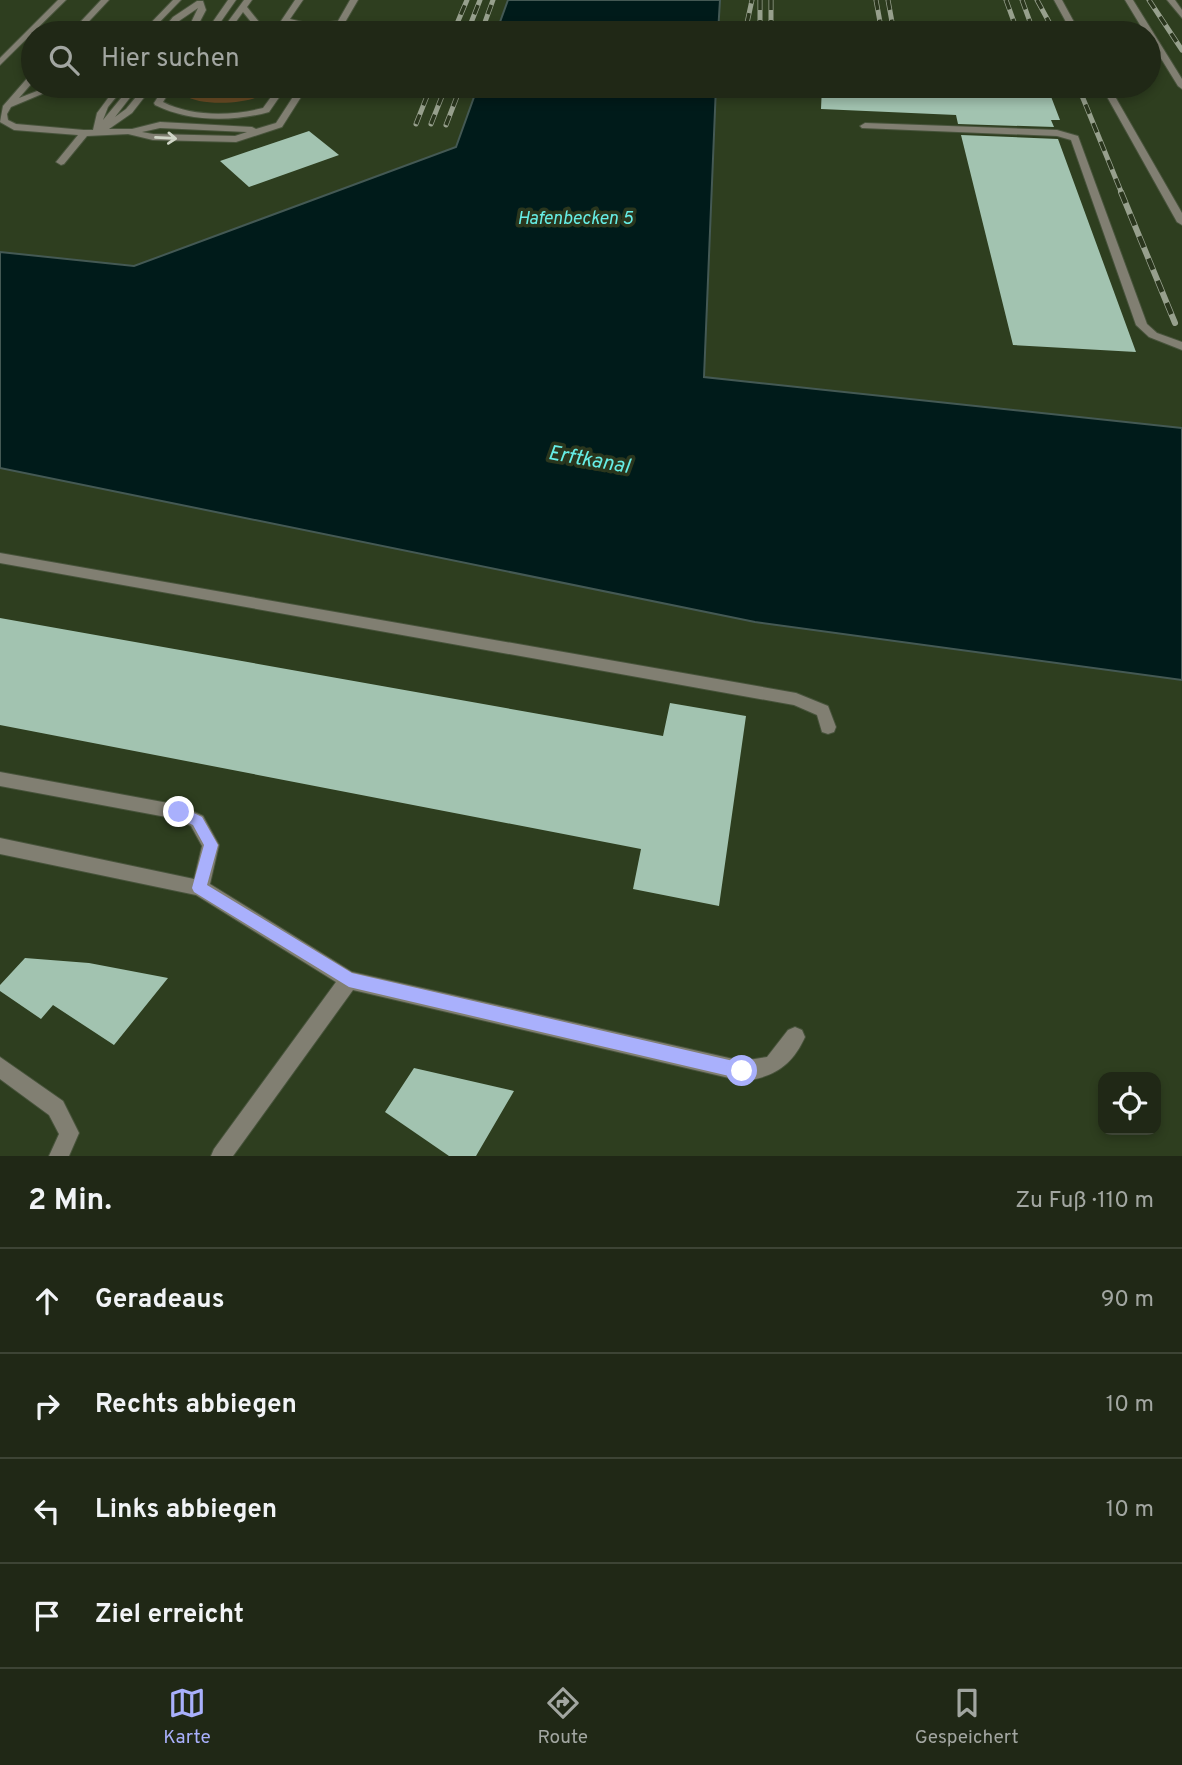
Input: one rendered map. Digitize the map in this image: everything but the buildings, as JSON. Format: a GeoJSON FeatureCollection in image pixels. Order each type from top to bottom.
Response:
{"type":"FeatureCollection","features":[{"type":"Feature","properties":{"kind":"street"},"geometry":{"type":"LineString","coordinates":[[41,21],[62,0]]}},
{"type":"Feature","properties":{"kind":"street"},"geometry":{"type":"LineString","coordinates":[[85,21],[105,0]]}},
{"type":"Feature","properties":{"kind":"street"},"geometry":{"type":"LineString","coordinates":[[157,21],[177,0]]}},
{"type":"Feature","properties":{"kind":"street"},"geometry":{"type":"LineString","coordinates":[[215,21],[224,4],[232,0]]}},
{"type":"Feature","properties":{"kind":"street"},"geometry":{"type":"LineString","coordinates":[[290,21],[286,20],[299,0]]}},
{"type":"Feature","properties":{"kind":"street"},"geometry":{"type":"LineString","coordinates":[[341,21],[354,0]]}},
{"type":"Feature","properties":{"kind":"street"},"geometry":{"type":"LineString","coordinates":[[1058,0],[1069,21]]}},
{"type":"Feature","properties":{"kind":"street"},"geometry":{"type":"LineString","coordinates":[[1129,0],[1142,21]]}},
{"type":"Feature","properties":{"kind":"street"},"geometry":{"type":"LineString","coordinates":[[1171,0],[1182,16]]}},
{"type":"Feature","properties":{"kind":"street"},"geometry":{"type":"LineString","coordinates":[[174,21],[201,2]]}},
{"type":"Feature","properties":{"kind":"street"},"geometry":{"type":"LineString","coordinates":[[186,21],[201,2]]}},
{"type":"Feature","properties":{"kind":"street"},"geometry":{"type":"LineString","coordinates":[[196,21],[202,10],[201,2]]}},
{"type":"Feature","properties":{"kind":"street"},"geometry":{"type":"LineString","coordinates":[[233,21],[246,4],[257,21]]}},
{"type":"Feature","properties":{"kind":"street"},"geometry":{"type":"LineString","coordinates":[[0,63],[21,42]]}},
{"type":"Feature","properties":{"kind":"street"},"geometry":{"type":"LineString","coordinates":[[1161,52],[1182,86]]}},
{"type":"Feature","properties":{"kind":"street"},"geometry":{"type":"LineString","coordinates":[[21,90],[3,114],[5,121],[14,127],[83,133],[128,131],[153,137],[218,140],[267,131],[279,125],[297,98]]}},
{"type":"Feature","properties":{"kind":"street"},"geometry":{"type":"LineString","coordinates":[[7,106],[27,98]]}},
{"type":"Feature","properties":{"kind":"street"},"geometry":{"type":"LineString","coordinates":[[98,132],[97,120],[111,98]]}},
{"type":"Feature","properties":{"kind":"street"},"geometry":{"type":"LineString","coordinates":[[98,132],[125,98]]}},
{"type":"Feature","properties":{"kind":"street"},"geometry":{"type":"LineString","coordinates":[[98,132],[119,121],[139,98]]}},
{"type":"Feature","properties":{"kind":"street"},"geometry":{"type":"LineString","coordinates":[[161,98],[158,103],[166,109],[188,113],[241,115],[266,110],[274,98]]}},
{"type":"Feature","properties":{"kind":"street"},"geometry":{"type":"LineString","coordinates":[[1112,98],[1182,222]]}},
{"type":"Feature","properties":{"kind":"street"},"geometry":{"type":"LineString","coordinates":[[865,126],[1058,133],[1075,138],[1142,325],[1153,335],[1182,346]]}},
{"type":"Feature","properties":{"kind":"street"},"geometry":{"type":"LineString","coordinates":[[61,162],[83,133]]}},
{"type":"Feature","properties":{"kind":"street"},"geometry":{"type":"LineString","coordinates":[[0,558],[796,699],[823,711],[828,727]]}},
{"type":"Feature","properties":{"kind":"street"},"geometry":{"type":"LineString","coordinates":[[0,779],[179,812],[197,821],[211,845],[200,888]]}},
{"type":"Feature","properties":{"kind":"street"},"geometry":{"type":"LineString","coordinates":[[0,846],[200,888],[349,980],[742,1071],[768,1070],[785,1054],[795,1037]]}},
{"type":"Feature","properties":{"kind":"street"},"geometry":{"type":"LineString","coordinates":[[221,1156],[349,980]]}},
{"type":"Feature","properties":{"kind":"street"},"geometry":{"type":"LineString","coordinates":[[0,1067],[56,1108],[69,1132],[59,1156]]}},
{"type":"Feature","properties":{"kind":"shaded area"},"geometry":{"type":"Polygon","coordinates":[[[0,0],[508,0],[500,21],[21,21],[21,98],[474,98],[456,147],[134,266],[0,252],[0,0]]]}},
{"type":"Feature","properties":{"kind":"shaded area"},"geometry":{"type":"Polygon","coordinates":[[[720,0],[1182,0],[1182,428],[703,377],[715,98],[1161,98],[1161,21],[719,21],[720,0]]]}},
{"type":"Feature","properties":{"kind":"shaded area"},"geometry":{"type":"Polygon","coordinates":[[[190,98],[254,98],[220,103],[190,98]]]}},
{"type":"Feature","properties":{"kind":"shaded area"},"geometry":{"type":"Polygon","coordinates":[[[0,468],[755,622],[1182,680],[1182,1156],[0,1156],[0,468]]]}},
{"type":"Feature","properties":{"kind":"water"},"geometry":{"type":"Polygon","coordinates":[[[508,0],[720,0],[719,21],[500,21],[508,0]]]}},
{"type":"Feature","properties":{"kind":"water"},"geometry":{"type":"Polygon","coordinates":[[[474,98],[716,98],[704,377],[1182,428],[1182,680],[755,622],[0,468],[0,252],[134,266],[456,147],[474,98]]]}},
{"type":"Feature","properties":{"kind":"railway"},"geometry":{"type":"LineString","coordinates":[[458,21],[467,0]]}},
{"type":"Feature","properties":{"kind":"railway"},"geometry":{"type":"LineString","coordinates":[[472,21],[480,0]]}},
{"type":"Feature","properties":{"kind":"railway"},"geometry":{"type":"LineString","coordinates":[[485,21],[493,0]]}},
{"type":"Feature","properties":{"kind":"railway"},"geometry":{"type":"LineString","coordinates":[[747,21],[752,0]]}},
{"type":"Feature","properties":{"kind":"railway"},"geometry":{"type":"LineString","coordinates":[[760,0],[760,21]]}},
{"type":"Feature","properties":{"kind":"railway"},"geometry":{"type":"LineString","coordinates":[[771,0],[771,21]]}},
{"type":"Feature","properties":{"kind":"railway"},"geometry":{"type":"LineString","coordinates":[[876,0],[880,21]]}},
{"type":"Feature","properties":{"kind":"railway"},"geometry":{"type":"LineString","coordinates":[[888,0],[892,21]]}},
{"type":"Feature","properties":{"kind":"railway"},"geometry":{"type":"LineString","coordinates":[[1006,0],[1014,21]]}},
{"type":"Feature","properties":{"kind":"railway"},"geometry":{"type":"LineString","coordinates":[[1022,0],[1030,21]]}},
{"type":"Feature","properties":{"kind":"railway"},"geometry":{"type":"LineString","coordinates":[[1037,0],[1048,21]]}},
{"type":"Feature","properties":{"kind":"railway"},"geometry":{"type":"LineString","coordinates":[[1149,0],[1182,50]]}},
{"type":"Feature","properties":{"kind":"railway"},"geometry":{"type":"LineString","coordinates":[[416,124],[426,98]]}},
{"type":"Feature","properties":{"kind":"railway"},"geometry":{"type":"LineString","coordinates":[[431,124],[441,98]]}},
{"type":"Feature","properties":{"kind":"railway"},"geometry":{"type":"LineString","coordinates":[[446,125],[456,98]]}},
{"type":"Feature","properties":{"kind":"railway"},"geometry":{"type":"LineString","coordinates":[[1083,98],[1122,194]]}},
{"type":"Feature","properties":{"kind":"railway"},"geometry":{"type":"LineString","coordinates":[[1121,192],[1175,323]]}},
{"type":"Feature","properties":{"kind":"route"},"geometry":{"type":"LineString","coordinates":[[179,812],[197,821],[211,845],[200,888],[349,980],[742,1071]]}},
{"type":"Feature","properties":{"kind":"water label","name":"Hafenbecken 5"},"geometry":{"type":"Point","coordinates":[575,218]}},
{"type":"Feature","properties":{"kind":"water label","name":"Erftkanal"},"geometry":{"type":"Point","coordinates":[589,459]}}]}
